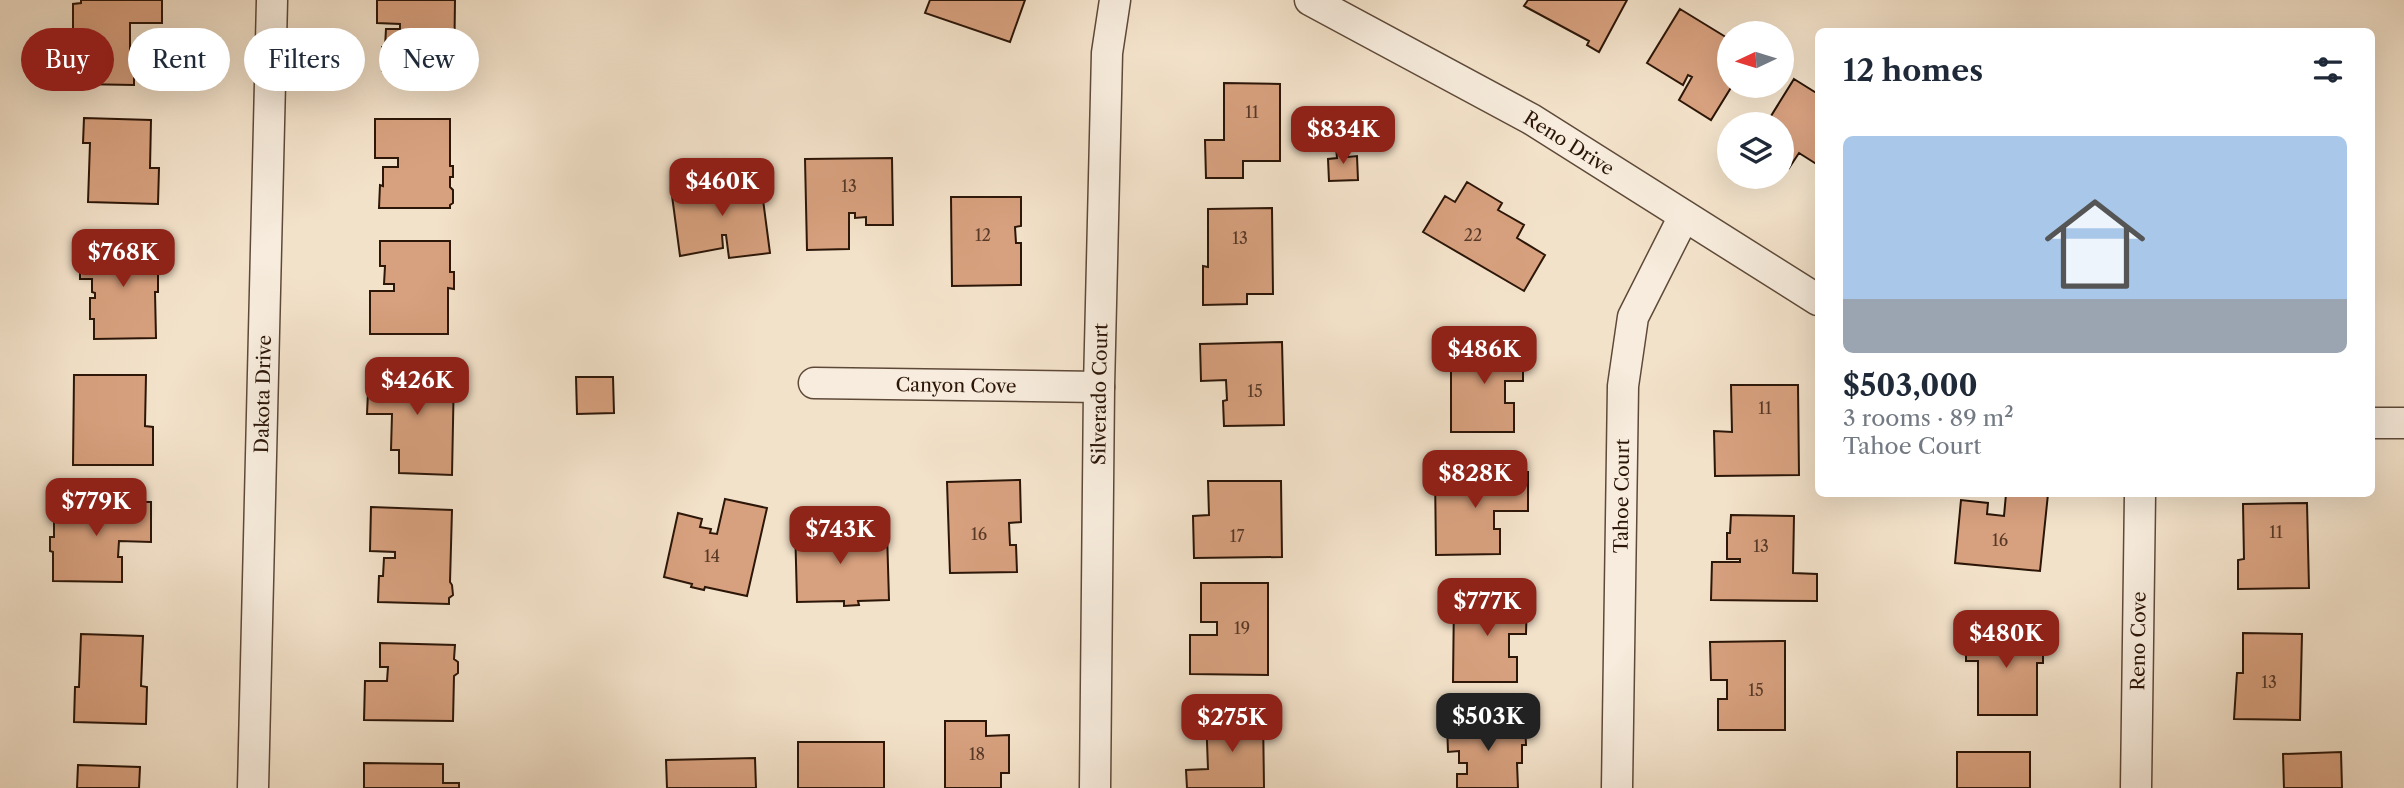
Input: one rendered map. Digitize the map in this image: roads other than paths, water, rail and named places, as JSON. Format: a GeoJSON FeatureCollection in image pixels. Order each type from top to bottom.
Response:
{"type":"FeatureCollection","features":[{"type":"Feature","properties":{"kind":"street","name":"Dakota Drive"},"geometry":{"type":"LineString","coordinates":[[253,788],[272,0]]}},
{"type":"Feature","properties":{"kind":"street","name":"Silverado Court"},"geometry":{"type":"LineString","coordinates":[[1095,788],[1107,53],[1115,0]]}},
{"type":"Feature","properties":{"kind":"street","name":"Reno Drive"},"geometry":{"type":"LineString","coordinates":[[1310,0],[1531,120],[1815,298]]}},
{"type":"Feature","properties":{"kind":"street","name":"Tahoe Court"},"geometry":{"type":"LineString","coordinates":[[1616,788],[1623,386],[1633,317],[1684,216]]}},
{"type":"Feature","properties":{"kind":"street","name":"Canyon Cove"},"geometry":{"type":"LineString","coordinates":[[814,383],[1100,387]]}},
{"type":"Feature","properties":{"kind":"street"},"geometry":{"type":"LineString","coordinates":[[2375,423],[2404,424]]}},
{"type":"Feature","properties":{"kind":"street","name":"Reno Cove"},"geometry":{"type":"LineString","coordinates":[[2136,788],[2140,497]]}}]}
